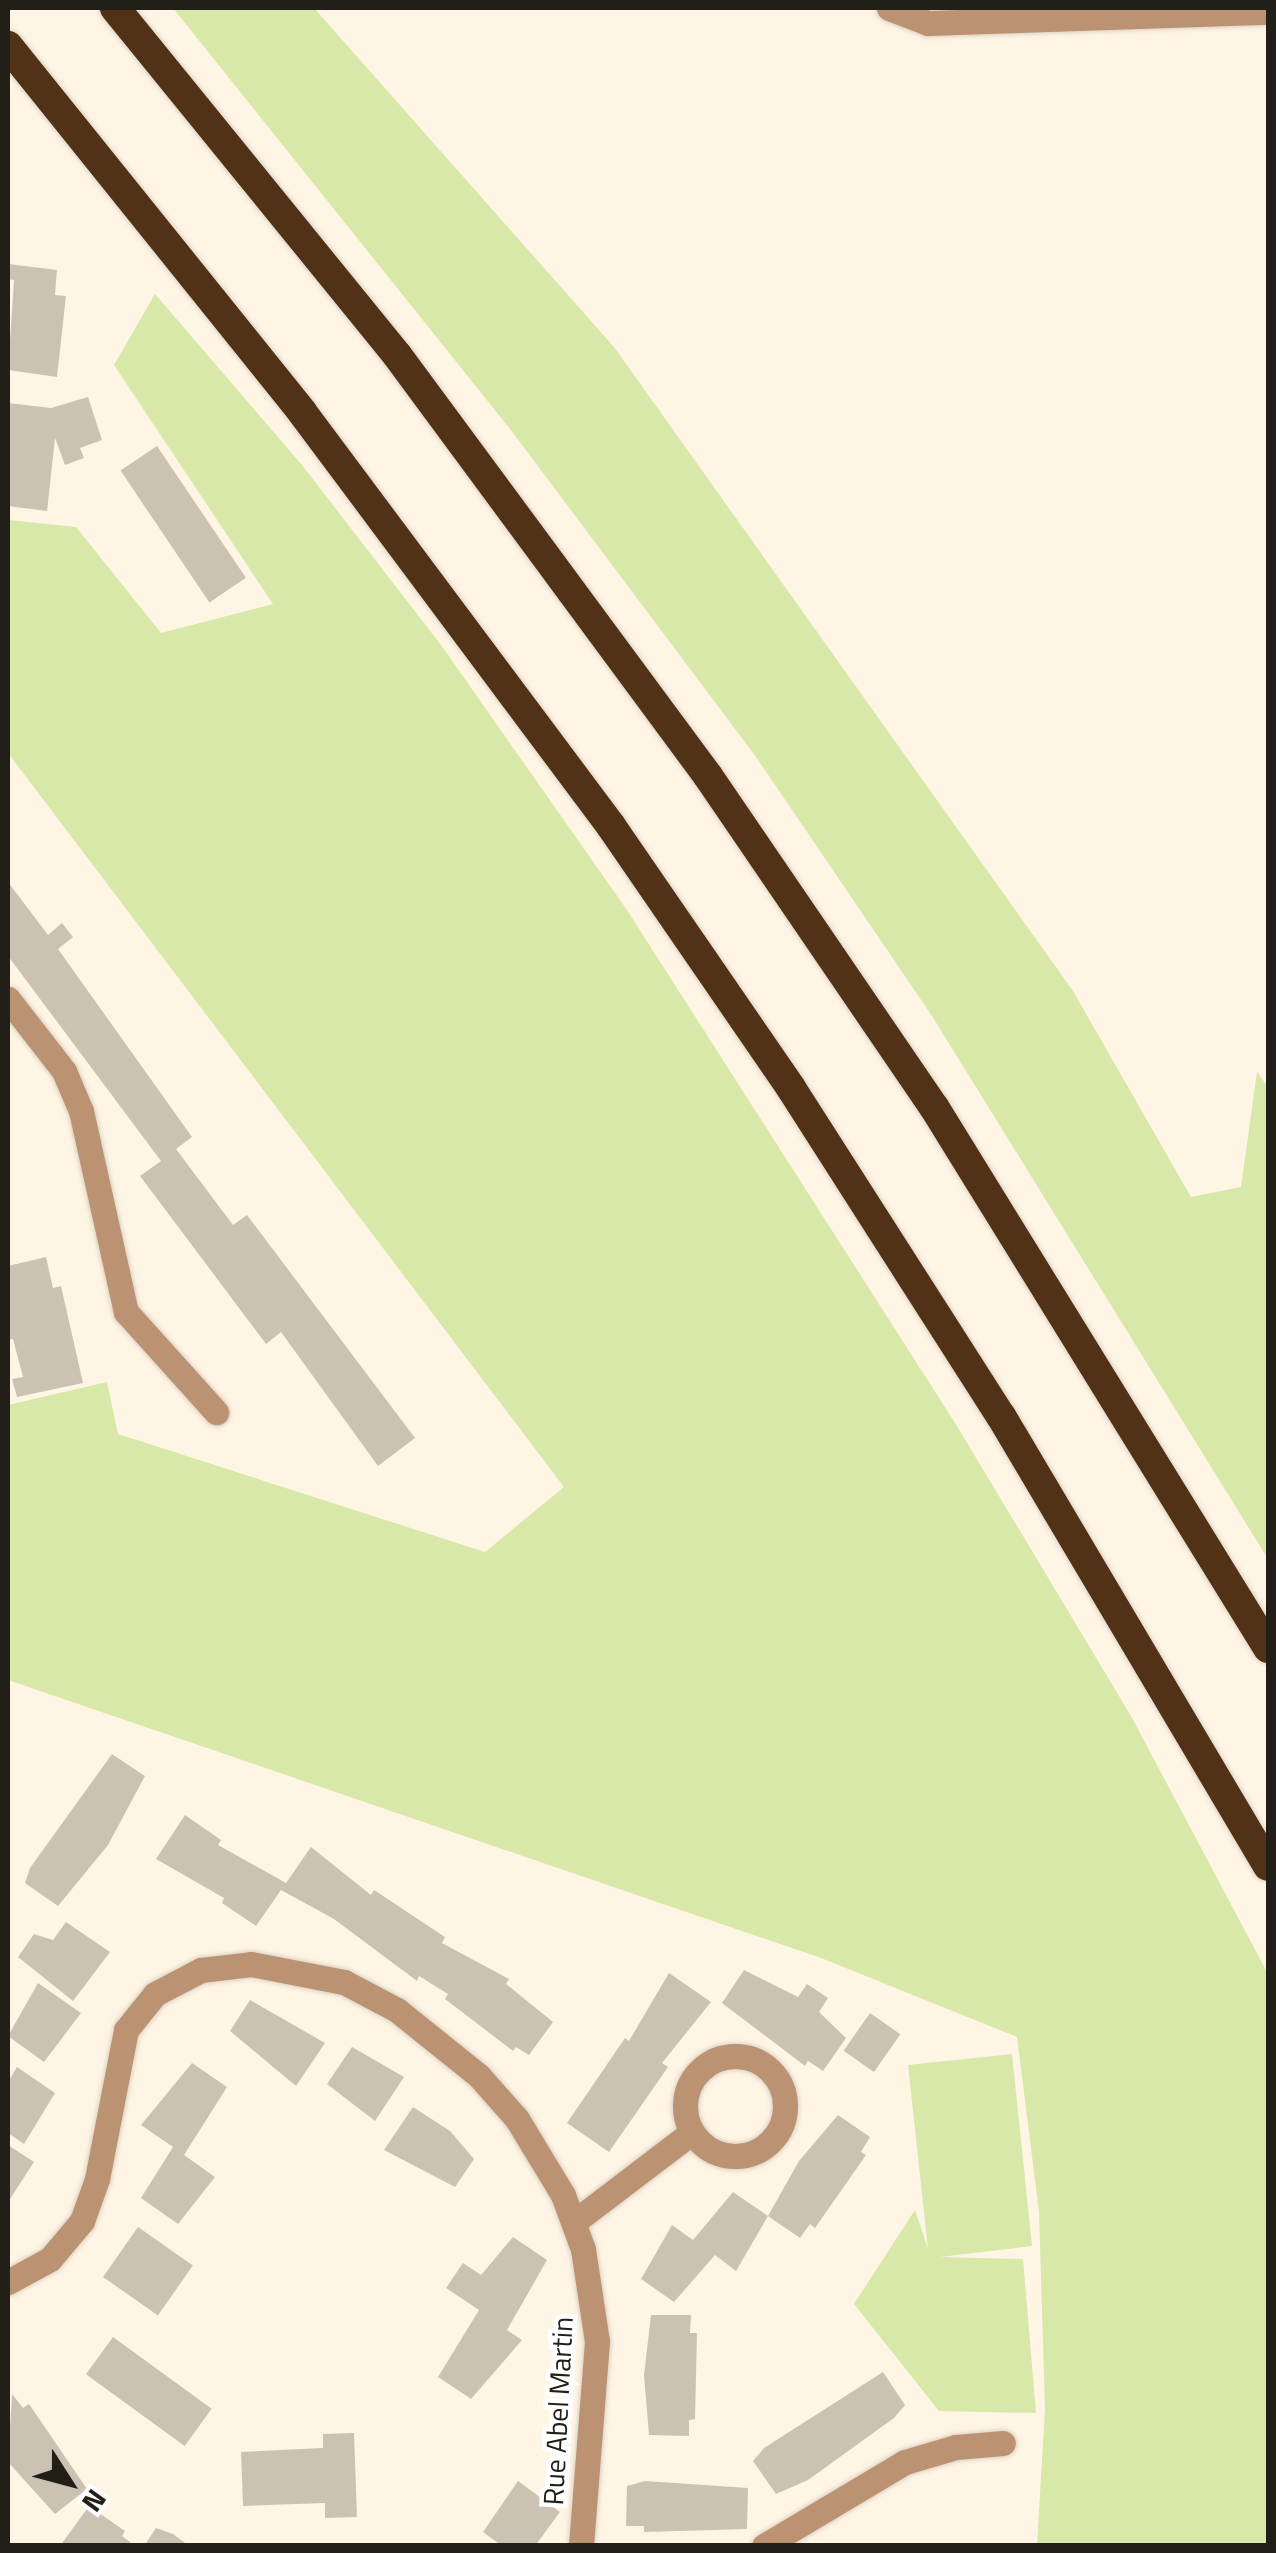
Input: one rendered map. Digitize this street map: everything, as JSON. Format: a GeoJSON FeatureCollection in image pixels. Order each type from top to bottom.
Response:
{"type":"FeatureCollection","features":[{"type":"Feature","properties":{"kind":"highway"},"geometry":{"type":"LineString","coordinates":[[114,8],[397,355],[708,776],[934,1106],[1268,1648]]}},
{"type":"Feature","properties":{"kind":"highway"},"geometry":{"type":"LineString","coordinates":[[8,46],[350,474],[611,826],[802,1104],[1001,1416],[1268,1866]]}},
{"type":"Feature","properties":{"kind":"street"},"geometry":{"type":"LineString","coordinates":[[889,8],[928,23],[1268,12]]}},
{"type":"Feature","properties":{"kind":"street"},"geometry":{"type":"LineString","coordinates":[[8,999],[52,1053],[77,1100],[126,1312],[216,1412]]}},
{"type":"Feature","properties":{"kind":"street","name":"Rue Abel Martin"},"geometry":{"type":"LineString","coordinates":[[8,2282],[50,2259],[82,2221],[97,2179],[119,2053],[138,2010],[176,1980],[223,1966],[318,1974],[397,2010],[479,2076],[517,2119],[574,2222],[597,2342],[581,2546]]}},
{"type":"Feature","properties":{"kind":"street"},"geometry":{"type":"LineString","coordinates":[[574,2222],[692,2132]]}},
{"type":"Feature","properties":{"kind":"street"},"geometry":{"type":"LineString","coordinates":[[764,2546],[906,2462],[956,2447],[1003,2443]]}},
{"type":"Feature","properties":{"kind":"green space"},"geometry":{"type":"Polygon","coordinates":[[[173,8],[314,8],[614,347],[1073,991],[1191,1197],[1241,1187],[1257,1072],[1268,1087],[1268,1559],[932,1016],[756,757],[510,429],[173,8]]]}},
{"type":"Feature","properties":{"kind":"green space"},"geometry":{"type":"Polygon","coordinates":[[[155,294],[302,465],[441,645],[627,910],[957,1426],[1131,1716],[1268,1974],[1268,2545],[1037,2545],[1045,2409],[1039,2212],[1017,2037],[821,1958],[8,1680],[8,1405],[107,1382],[118,1434],[485,1552],[564,1487],[8,753],[8,520],[76,527],[161,633],[273,604],[114,365],[155,294]]]}},
{"type":"Feature","properties":{"kind":"green space"},"geometry":{"type":"Polygon","coordinates":[[[1012,2054],[1032,2246],[940,2257],[1023,2259],[1036,2413],[939,2411],[854,2304],[915,2210],[928,2249],[908,2065],[1012,2054]]]}},
{"type":"Feature","properties":{"kind":"building"},"geometry":{"type":"Polygon","coordinates":[[[8,264],[57,270],[55,295],[66,296],[57,377],[8,370],[14,280],[8,279],[8,264]]]}},
{"type":"Feature","properties":{"kind":"building"},"geometry":{"type":"Polygon","coordinates":[[[88,397],[102,440],[80,448],[84,458],[65,465],[55,438],[47,511],[8,506],[8,403],[51,408],[88,397]]]}},
{"type":"Feature","properties":{"kind":"building"},"geometry":{"type":"Polygon","coordinates":[[[157,446],[246,578],[209,602],[121,471],[157,446]]]}},
{"type":"Feature","properties":{"kind":"building"},"geometry":{"type":"Polygon","coordinates":[[[8,882],[48,935],[62,923],[73,937],[58,949],[192,1137],[176,1149],[233,1225],[247,1215],[415,1438],[378,1466],[281,1332],[266,1344],[140,1176],[161,1161],[8,956],[8,882]]]}},
{"type":"Feature","properties":{"kind":"building"},"geometry":{"type":"Polygon","coordinates":[[[46,1257],[53,1288],[61,1286],[83,1383],[17,1397],[12,1379],[23,1377],[13,1339],[8,1340],[8,1266],[46,1257]]]}},
{"type":"Feature","properties":{"kind":"building"},"geometry":{"type":"Polygon","coordinates":[[[112,1754],[145,1776],[108,1845],[58,1906],[25,1883],[30,1868],[112,1754]]]}},
{"type":"Feature","properties":{"kind":"building"},"geometry":{"type":"Polygon","coordinates":[[[185,1815],[221,1840],[218,1845],[286,1883],[311,1847],[371,1895],[374,1890],[445,1937],[442,1943],[509,1979],[506,1984],[553,2022],[529,2055],[516,2047],[513,2051],[445,1999],[448,1994],[419,1976],[417,1981],[334,1919],[281,1890],[256,1926],[222,1903],[224,1898],[156,1859],[185,1815]]]}},
{"type":"Feature","properties":{"kind":"building"},"geometry":{"type":"Polygon","coordinates":[[[66,1922],[110,1952],[73,2001],[18,1957],[34,1934],[53,1940],[66,1922]]]}},
{"type":"Feature","properties":{"kind":"building"},"geometry":{"type":"Polygon","coordinates":[[[744,1970],[798,1997],[807,1984],[828,1998],[819,2012],[846,2038],[823,2071],[808,2061],[805,2066],[722,2003],[744,1970]]]}},
{"type":"Feature","properties":{"kind":"building"},"geometry":{"type":"Polygon","coordinates":[[[669,1973],[711,2002],[662,2063],[668,2067],[609,2152],[567,2123],[625,2038],[629,2041],[669,1973]]]}},
{"type":"Feature","properties":{"kind":"building"},"geometry":{"type":"Polygon","coordinates":[[[38,1983],[81,2013],[44,2062],[8,2036],[38,1983]]]}},
{"type":"Feature","properties":{"kind":"building"},"geometry":{"type":"Polygon","coordinates":[[[250,2000],[325,2043],[296,2086],[230,2031],[250,2000]]]}},
{"type":"Feature","properties":{"kind":"building"},"geometry":{"type":"Polygon","coordinates":[[[870,2013],[900,2034],[874,2072],[844,2051],[870,2013]]]}},
{"type":"Feature","properties":{"kind":"building"},"geometry":{"type":"Polygon","coordinates":[[[352,2047],[404,2077],[375,2121],[327,2084],[352,2047]]]}},
{"type":"Feature","properties":{"kind":"building"},"geometry":{"type":"Polygon","coordinates":[[[192,2063],[227,2087],[184,2155],[215,2177],[178,2224],[141,2198],[173,2147],[141,2125],[192,2063]]]}},
{"type":"Feature","properties":{"kind":"building"},"geometry":{"type":"Polygon","coordinates":[[[17,2067],[55,2093],[24,2144],[8,2133],[8,2082],[17,2067]]]}},
{"type":"Feature","properties":{"kind":"building"},"geometry":{"type":"Polygon","coordinates":[[[413,2107],[450,2131],[474,2159],[455,2187],[384,2150],[413,2107]]]}},
{"type":"Feature","properties":{"kind":"building"},"geometry":{"type":"Polygon","coordinates":[[[838,2115],[870,2137],[861,2152],[866,2155],[815,2228],[810,2224],[800,2238],[768,2216],[799,2161],[838,2115]]]}},
{"type":"Feature","properties":{"kind":"building"},"geometry":{"type":"Polygon","coordinates":[[[8,2145],[34,2162],[8,2202],[8,2145]]]}},
{"type":"Feature","properties":{"kind":"building"},"geometry":{"type":"Polygon","coordinates":[[[733,2192],[768,2216],[736,2271],[715,2255],[674,2302],[641,2279],[672,2225],[693,2240],[733,2192]]]}},
{"type":"Feature","properties":{"kind":"building"},"geometry":{"type":"Polygon","coordinates":[[[138,2227],[193,2265],[158,2315],[103,2277],[138,2227]]]}},
{"type":"Feature","properties":{"kind":"building"},"geometry":{"type":"Polygon","coordinates":[[[513,2237],[547,2260],[507,2330],[522,2340],[471,2399],[438,2377],[479,2310],[446,2288],[463,2263],[481,2275],[513,2237]]]}},
{"type":"Feature","properties":{"kind":"building"},"geometry":{"type":"Polygon","coordinates":[[[651,2315],[691,2315],[690,2333],[697,2333],[695,2419],[689,2420],[689,2436],[649,2435],[644,2375],[651,2315]]]}},
{"type":"Feature","properties":{"kind":"building"},"geometry":{"type":"Polygon","coordinates":[[[113,2337],[212,2409],[185,2446],[86,2374],[113,2337]]]}},
{"type":"Feature","properties":{"kind":"building"},"geometry":{"type":"Polygon","coordinates":[[[883,2372],[905,2405],[894,2418],[808,2480],[776,2494],[753,2461],[764,2448],[883,2372]]]}},
{"type":"Feature","properties":{"kind":"building"},"geometry":{"type":"Polygon","coordinates":[[[12,2394],[23,2408],[29,2404],[87,2489],[55,2514],[8,2462],[12,2394]]]}},
{"type":"Feature","properties":{"kind":"building"},"geometry":{"type":"Polygon","coordinates":[[[354,2433],[357,2517],[325,2518],[325,2503],[243,2506],[241,2452],[323,2448],[323,2434],[354,2433]]]}},
{"type":"Feature","properties":{"kind":"building"},"geometry":{"type":"Polygon","coordinates":[[[518,2481],[560,2512],[535,2546],[502,2546],[483,2532],[518,2481]]]}},
{"type":"Feature","properties":{"kind":"building"},"geometry":{"type":"Polygon","coordinates":[[[645,2481],[748,2488],[747,2529],[644,2532],[644,2526],[626,2526],[627,2486],[645,2481]]]}},
{"type":"Feature","properties":{"kind":"building"},"geometry":{"type":"Polygon","coordinates":[[[89,2506],[125,2531],[122,2536],[135,2546],[60,2546],[89,2506]]]}},
{"type":"Feature","properties":{"kind":"building"},"geometry":{"type":"Polygon","coordinates":[[[156,2528],[173,2534],[189,2546],[144,2546],[156,2528]]]}}]}
